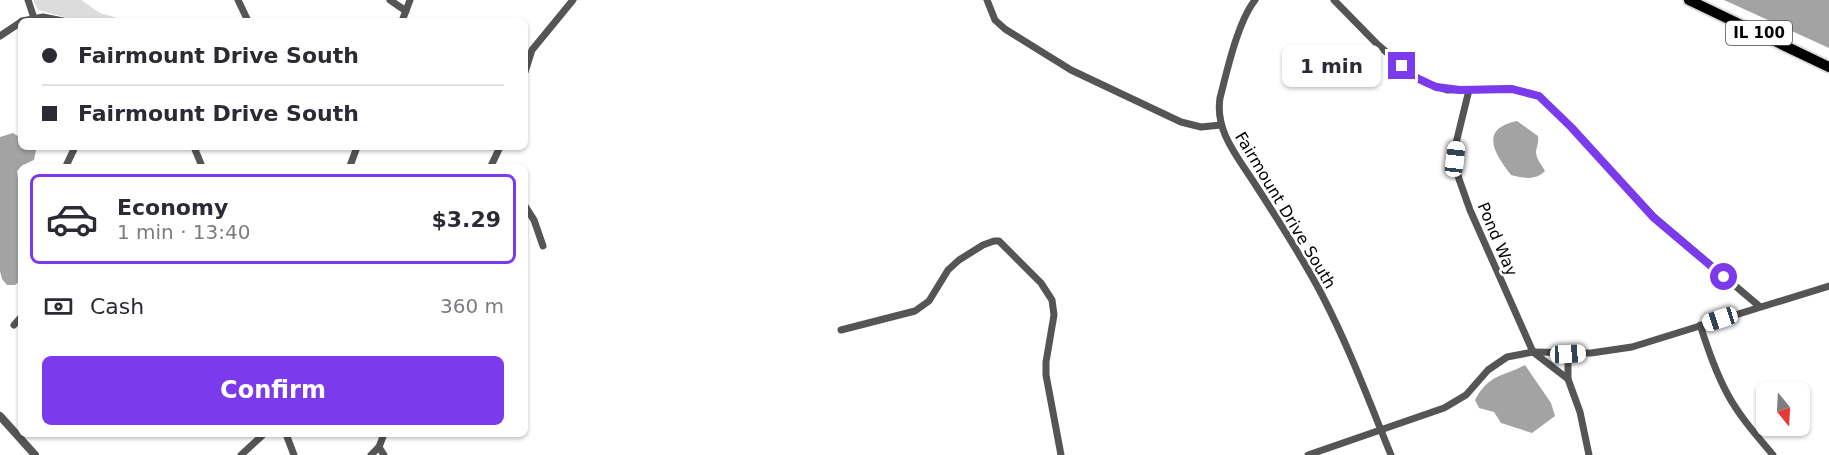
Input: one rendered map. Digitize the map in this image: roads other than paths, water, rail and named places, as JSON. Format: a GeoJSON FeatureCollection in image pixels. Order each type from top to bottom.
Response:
{"type":"FeatureCollection","features":[{"type":"Feature","properties":{"kind":"main road","name":"IL 100"},"geometry":{"type":"LineString","coordinates":[[1689,0],[1829,67]]}},
{"type":"Feature","properties":{"kind":"street"},"geometry":{"type":"LineString","coordinates":[[28,0],[34,18]]}},
{"type":"Feature","properties":{"kind":"street"},"geometry":{"type":"LineString","coordinates":[[238,0],[247,18]]}},
{"type":"Feature","properties":{"kind":"street"},"geometry":{"type":"LineString","coordinates":[[390,0],[406,11]]}},
{"type":"Feature","properties":{"kind":"street"},"geometry":{"type":"LineString","coordinates":[[403,18],[410,0]]}},
{"type":"Feature","properties":{"kind":"street"},"geometry":{"type":"LineString","coordinates":[[528,63],[532,50],[573,0]]}},
{"type":"Feature","properties":{"kind":"street"},"geometry":{"type":"LineString","coordinates":[[987,0],[995,20],[1005,29],[1071,70],[1192,125],[1221,125]]}},
{"type":"Feature","properties":{"kind":"street","name":"Fairmount Drive South"},"geometry":{"type":"LineString","coordinates":[[1255,0],[1239,34],[1220,98],[1221,125],[1233,150],[1321,292],[1368,394],[1390,455]]}},
{"type":"Feature","properties":{"kind":"street"},"geometry":{"type":"LineString","coordinates":[[1334,0],[1378,45],[1417,78],[1436,87],[1524,91],[1539,96],[1654,218],[1759,306]]}},
{"type":"Feature","properties":{"kind":"street"},"geometry":{"type":"LineString","coordinates":[[0,36],[18,24]]}},
{"type":"Feature","properties":{"kind":"street","name":"Pond Way"},"geometry":{"type":"LineString","coordinates":[[1468,90],[1457,139],[1455,159],[1459,179],[1533,352],[1568,379]]}},
{"type":"Feature","properties":{"kind":"street"},"geometry":{"type":"LineString","coordinates":[[67,164],[74,150]]}},
{"type":"Feature","properties":{"kind":"street"},"geometry":{"type":"LineString","coordinates":[[195,150],[201,164]]}},
{"type":"Feature","properties":{"kind":"street"},"geometry":{"type":"LineString","coordinates":[[492,164],[499,150]]}},
{"type":"Feature","properties":{"kind":"street"},"geometry":{"type":"LineString","coordinates":[[528,211],[534,220],[543,246]]}},
{"type":"Feature","properties":{"kind":"street"},"geometry":{"type":"LineString","coordinates":[[841,330],[915,311],[929,301],[948,270],[959,260],[983,245],[999,241],[1041,284],[1052,300],[1054,315],[1046,368],[1060,455]]}},
{"type":"Feature","properties":{"kind":"street"},"geometry":{"type":"LineString","coordinates":[[1308,455],[1444,408],[1466,395],[1495,364],[1507,357],[1533,352],[1568,354],[1632,347],[1829,286]]}},
{"type":"Feature","properties":{"kind":"street"},"geometry":{"type":"LineString","coordinates":[[14,325],[18,320]]}},
{"type":"Feature","properties":{"kind":"street"},"geometry":{"type":"LineString","coordinates":[[1700,325],[1712,360],[1729,397],[1773,455]]}},
{"type":"Feature","properties":{"kind":"street"},"geometry":{"type":"LineString","coordinates":[[1568,354],[1566,362],[1568,379],[1580,412],[1589,455]]}},
{"type":"Feature","properties":{"kind":"street"},"geometry":{"type":"LineString","coordinates":[[0,416],[18,437]]}},
{"type":"Feature","properties":{"kind":"street"},"geometry":{"type":"LineString","coordinates":[[18,437],[34,455]]}},
{"type":"Feature","properties":{"kind":"street"},"geometry":{"type":"LineString","coordinates":[[241,455],[261,437]]}},
{"type":"Feature","properties":{"kind":"street"},"geometry":{"type":"LineString","coordinates":[[287,437],[294,455]]}},
{"type":"Feature","properties":{"kind":"street"},"geometry":{"type":"LineString","coordinates":[[371,455],[379,447],[383,437]]}},
{"type":"Feature","properties":{"kind":"street"},"geometry":{"type":"LineString","coordinates":[[379,447],[384,455]]}}]}
